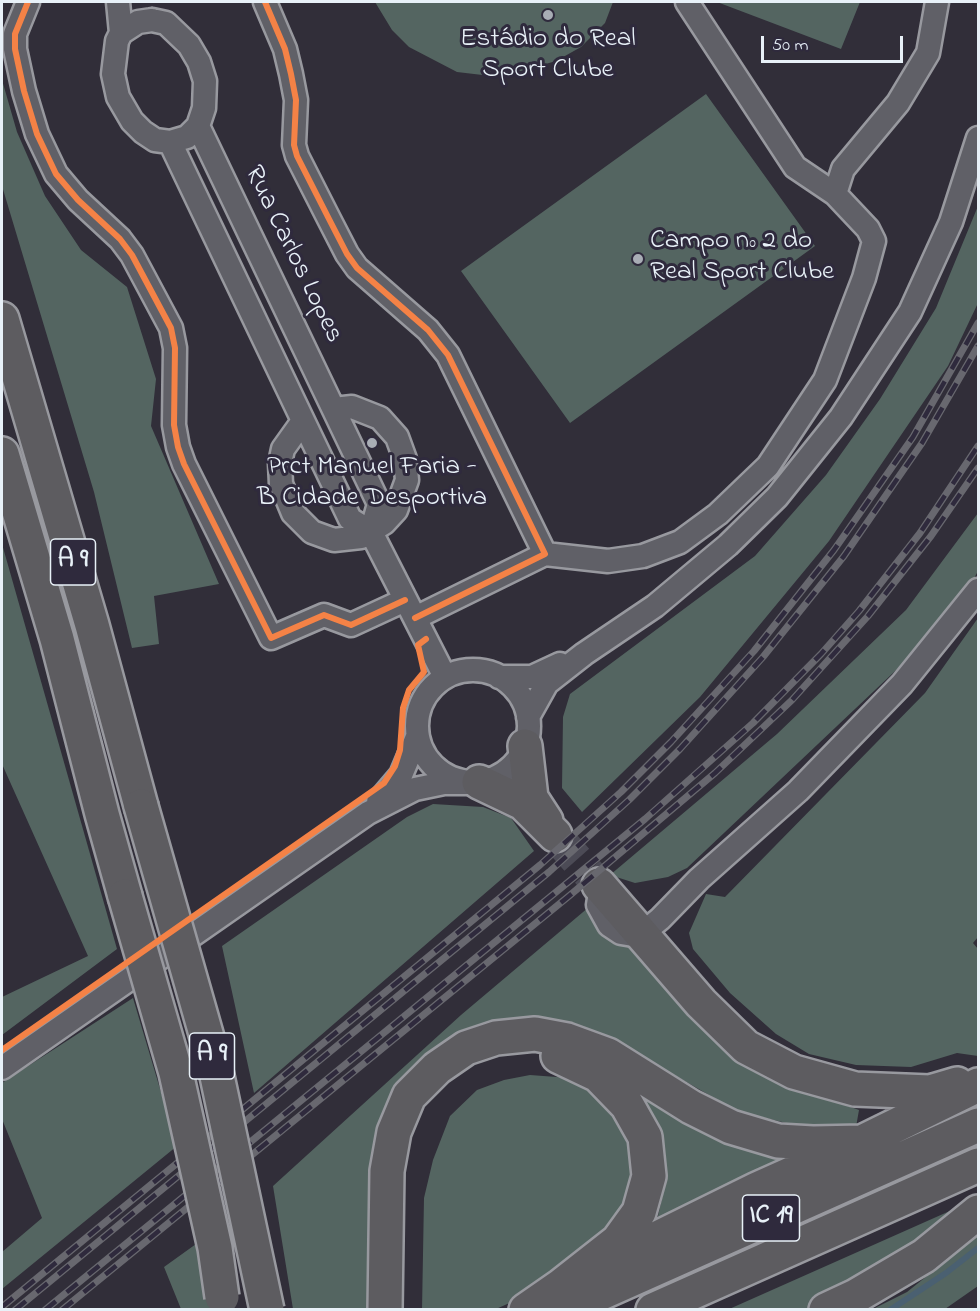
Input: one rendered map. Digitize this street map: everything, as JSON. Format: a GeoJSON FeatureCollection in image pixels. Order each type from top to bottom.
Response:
{"type":"FeatureCollection","features":[{"type":"Feature","properties":{"kind":"highway","name":"A 9"},"geometry":{"type":"LineString","coordinates":[[2,319],[92,625],[214,1062],[267,1310]]}},
{"type":"Feature","properties":{"kind":"highway","name":"A 9"},"geometry":{"type":"LineString","coordinates":[[2,454],[57,639],[102,814],[176,1073],[215,1248],[224,1310]]}},
{"type":"Feature","properties":{"kind":"highway"},"geometry":{"type":"LineString","coordinates":[[474,782],[523,803],[554,833],[531,798],[527,731]]}},
{"type":"Feature","properties":{"kind":"highway"},"geometry":{"type":"LineString","coordinates":[[605,891],[655,936],[701,1004],[746,1047],[794,1072],[855,1089],[930,1092],[978,1078]]}},
{"type":"Feature","properties":{"kind":"highway"},"geometry":{"type":"LineString","coordinates":[[385,1310],[387,1171],[394,1132],[409,1096],[438,1068],[465,1048],[496,1038],[535,1034],[567,1040],[608,1055],[691,1107],[732,1127],[778,1141],[862,1142]]}},
{"type":"Feature","properties":{"kind":"highway"},"geometry":{"type":"LineString","coordinates":[[401,1310],[407,1155],[419,1118],[440,1091],[473,1066],[514,1053],[557,1055],[598,1075],[627,1105],[645,1137],[649,1176],[639,1212],[618,1241],[563,1297]]}},
{"type":"Feature","properties":{"kind":"highway"},"geometry":{"type":"LineString","coordinates":[[526,1310],[563,1297],[756,1189],[862,1142],[978,1085]]}},
{"type":"Feature","properties":{"kind":"highway","name":"IC 19"},"geometry":{"type":"LineString","coordinates":[[563,1297],[978,1125]]}},
{"type":"Feature","properties":{"kind":"highway","name":"IC 19"},"geometry":{"type":"LineString","coordinates":[[653,1310],[978,1165]]}},
{"type":"Feature","properties":{"kind":"highway"},"geometry":{"type":"LineString","coordinates":[[826,1310],[856,1296],[924,1256],[978,1212]]}},
{"type":"Feature","properties":{"kind":"street"},"geometry":{"type":"LineString","coordinates":[[28,2],[15,34],[15,49],[24,91],[38,134],[56,174],[78,200],[120,239],[132,255],[171,328],[175,348],[174,424],[178,447],[184,464],[271,638],[324,615],[351,625],[410,609],[545,554],[608,561],[643,556],[680,542],[718,514],[768,465],[825,380],[864,278],[874,241],[868,229],[835,194],[795,167],[687,2]]}},
{"type":"Feature","properties":{"kind":"street"},"geometry":{"type":"LineString","coordinates":[[118,2],[121,33]]}},
{"type":"Feature","properties":{"kind":"street"},"geometry":{"type":"LineString","coordinates":[[153,2],[166,23],[189,45],[199,62],[205,81],[204,108],[198,126],[187,137],[170,142],[155,140],[142,132],[118,97],[113,74],[117,41],[121,33],[138,22],[152,20],[166,23]]}},
{"type":"Feature","properties":{"kind":"street"},"geometry":{"type":"LineString","coordinates":[[265,2],[285,49],[291,74],[296,100],[294,145],[297,156],[347,254],[357,268],[428,330],[448,354],[545,554]]}},
{"type":"Feature","properties":{"kind":"street"},"geometry":{"type":"LineString","coordinates":[[835,194],[843,170],[898,103],[928,53],[937,2]]}},
{"type":"Feature","properties":{"kind":"street","name":"Rua Carlos Lopes"},"geometry":{"type":"LineString","coordinates":[[198,126],[379,504],[371,532]]}},
{"type":"Feature","properties":{"kind":"street"},"geometry":{"type":"LineString","coordinates":[[2,1068],[368,813],[415,789],[444,783],[474,782],[494,778],[507,770],[518,759],[527,731],[548,683],[584,654],[655,606],[728,545],[777,496],[841,417],[910,312],[951,222],[978,138]]}},
{"type":"Feature","properties":{"kind":"street"},"geometry":{"type":"LineString","coordinates":[[170,142],[350,519],[371,532],[445,677]]}},
{"type":"Feature","properties":{"kind":"street"},"geometry":{"type":"LineString","coordinates":[[795,167],[843,170]]}},
{"type":"Feature","properties":{"kind":"street"},"geometry":{"type":"LineString","coordinates":[[303,421],[283,449],[280,463],[281,484],[293,513],[312,532],[334,540],[361,537],[384,523],[396,510],[407,480],[405,459],[397,436],[380,418],[352,407],[334,409]]}},
{"type":"Feature","properties":{"kind":"street"},"geometry":{"type":"LineString","coordinates":[[605,891],[638,910],[656,908],[699,879],[798,791],[894,692],[978,590]]}},
{"type":"Feature","properties":{"kind":"street"},"geometry":{"type":"LineString","coordinates":[[474,782],[451,778],[435,768],[424,754],[417,737],[417,719],[422,702],[431,688],[445,677],[463,671],[481,671],[499,676],[532,677],[584,654]]}},
{"type":"Feature","properties":{"kind":"street"},"geometry":{"type":"LineString","coordinates":[[499,676],[513,687],[523,701],[527,731]]}},
{"type":"Feature","properties":{"kind":"street"},"geometry":{"type":"LineString","coordinates":[[368,813],[401,775],[417,737]]}},
{"type":"Feature","properties":{"kind":"street"},"geometry":{"type":"LineString","coordinates":[[655,936],[699,879]]}},
{"type":"Feature","properties":{"kind":"shaded area"},"geometry":{"type":"Polygon","coordinates":[[[375,2],[613,2],[605,23],[581,47],[556,61],[521,71],[491,76],[457,72],[409,47],[392,30],[375,2]]]}},
{"type":"Feature","properties":{"kind":"shaded area"},"geometry":{"type":"Polygon","coordinates":[[[717,2],[860,2],[841,49],[717,2]]]}},
{"type":"Feature","properties":{"kind":"shaded area"},"geometry":{"type":"Polygon","coordinates":[[[2,80],[17,132],[45,196],[81,250],[127,287],[156,379],[151,426],[219,584],[154,596],[159,644],[132,648],[94,492],[2,186],[2,80]]]}},
{"type":"Feature","properties":{"kind":"shaded area","name":"Campo nº 2 do Real Sport Clube"},"geometry":{"type":"Polygon","coordinates":[[[706,94],[815,246],[570,423],[461,271],[706,94]]]}},
{"type":"Feature","properties":{"kind":"shaded area"},"geometry":{"type":"Polygon","coordinates":[[[978,206],[978,303],[948,366],[829,541],[700,697],[582,812],[562,788],[563,717],[570,694],[755,556],[826,475],[880,399],[936,308],[978,206]]]}},
{"type":"Feature","properties":{"kind":"shaded area"},"geometry":{"type":"Polygon","coordinates":[[[978,513],[978,571],[970,586],[930,638],[687,868],[668,877],[635,883],[610,875],[777,734],[906,610],[978,513]]]}},
{"type":"Feature","properties":{"kind":"shaded area"},"geometry":{"type":"Polygon","coordinates":[[[2,544],[117,949],[2,1035],[2,997],[88,956],[2,764],[2,544]]]}},
{"type":"Feature","properties":{"kind":"shaded area"},"geometry":{"type":"Polygon","coordinates":[[[978,618],[978,937],[973,943],[978,949],[978,1056],[957,1053],[911,1067],[856,1065],[809,1054],[776,1034],[730,993],[693,949],[689,933],[706,894],[725,897],[925,693],[978,618]]]}},
{"type":"Feature","properties":{"kind":"shaded area"},"geometry":{"type":"Polygon","coordinates":[[[433,804],[483,807],[511,818],[534,851],[254,1093],[222,946],[407,817],[433,804]]]}},
{"type":"Feature","properties":{"kind":"shaded area"},"geometry":{"type":"Polygon","coordinates":[[[589,907],[644,950],[785,1083],[859,1110],[856,1127],[819,1131],[737,1111],[627,1048],[572,1026],[407,1078],[371,1309],[293,1309],[273,1186],[461,1015],[589,907]]]}},
{"type":"Feature","properties":{"kind":"shaded area"},"geometry":{"type":"Polygon","coordinates":[[[133,998],[177,1146],[2,1289],[2,1252],[42,1218],[2,1119],[2,1083],[133,998]]]}},
{"type":"Feature","properties":{"kind":"shaded area"},"geometry":{"type":"Polygon","coordinates":[[[530,1075],[570,1078],[593,1090],[633,1135],[635,1198],[610,1239],[514,1301],[496,1309],[422,1310],[424,1198],[433,1160],[450,1116],[477,1090],[504,1080],[530,1075]]]}},
{"type":"Feature","properties":{"kind":"shaded area"},"geometry":{"type":"Polygon","coordinates":[[[633,1079],[795,1162],[655,1229],[666,1181],[665,1149],[651,1121],[628,1090],[633,1079]]]}},
{"type":"Feature","properties":{"kind":"shaded area"},"geometry":{"type":"Polygon","coordinates":[[[952,1210],[965,1215],[861,1286],[807,1309],[727,1310],[952,1210]]]}},
{"type":"Feature","properties":{"kind":"shaded area"},"geometry":{"type":"Polygon","coordinates":[[[978,1235],[978,1286],[945,1309],[873,1309],[907,1292],[978,1235]]]}},
{"type":"Feature","properties":{"kind":"shaded area"},"geometry":{"type":"Polygon","coordinates":[[[203,1239],[212,1309],[181,1309],[164,1267],[203,1239]]]}},
{"type":"Feature","properties":{"kind":"waterway"},"geometry":{"type":"LineString","coordinates":[[890,1310],[946,1273],[978,1248]]}},
{"type":"Feature","properties":{"kind":"tunnel"},"geometry":{"type":"LineString","coordinates":[[555,835],[599,885]]}},
{"type":"Feature","properties":{"kind":"railway"},"geometry":{"type":"LineString","coordinates":[[2,1307],[540,865],[621,792],[671,742],[754,651],[834,550],[913,437],[978,323]]}},
{"type":"Feature","properties":{"kind":"railway"},"geometry":{"type":"LineString","coordinates":[[15,1310],[549,872],[629,800],[680,749],[763,657],[844,556],[922,443],[978,346]]}},
{"type":"Feature","properties":{"kind":"railway"},"geometry":{"type":"LineString","coordinates":[[45,1310],[645,819],[753,723],[821,654],[859,611],[920,533],[978,446]]}},
{"type":"Feature","properties":{"kind":"railway"},"geometry":{"type":"LineString","coordinates":[[62,1310],[569,896],[715,773],[792,700],[868,616],[931,536],[978,468]]}},
{"type":"Feature","properties":{"kind":"cycle path"},"geometry":{"type":"LineString","coordinates":[[28,2],[15,34],[15,49],[24,91],[37,134],[56,174],[78,200],[120,239],[132,255],[171,328],[175,348],[174,425],[178,447],[184,464],[271,638],[324,615],[351,625],[405,600]]}},
{"type":"Feature","properties":{"kind":"cycle path"},"geometry":{"type":"LineString","coordinates":[[265,2],[285,49],[291,74],[296,100],[294,145],[297,156],[347,254],[357,268],[428,330],[448,355],[545,554],[415,618]]}},
{"type":"Feature","properties":{"kind":"cycle path"},"geometry":{"type":"LineString","coordinates":[[2,1050],[384,783],[395,766],[400,750],[403,708],[409,690],[424,672],[418,645],[426,639]]}},
{"type":"Feature","properties":{"kind":"place","name":"Estádio do Real Sport Clube"},"geometry":{"type":"Point","coordinates":[548,15]}},
{"type":"Feature","properties":{"kind":"place","name":"Campo nº 2 do Real Sport Clube"},"geometry":{"type":"Point","coordinates":[638,259]}},
{"type":"Feature","properties":{"kind":"place","name":"Prct Manuel Faria - B Cidade Desportiva"},"geometry":{"type":"Point","coordinates":[372,443]}}]}
